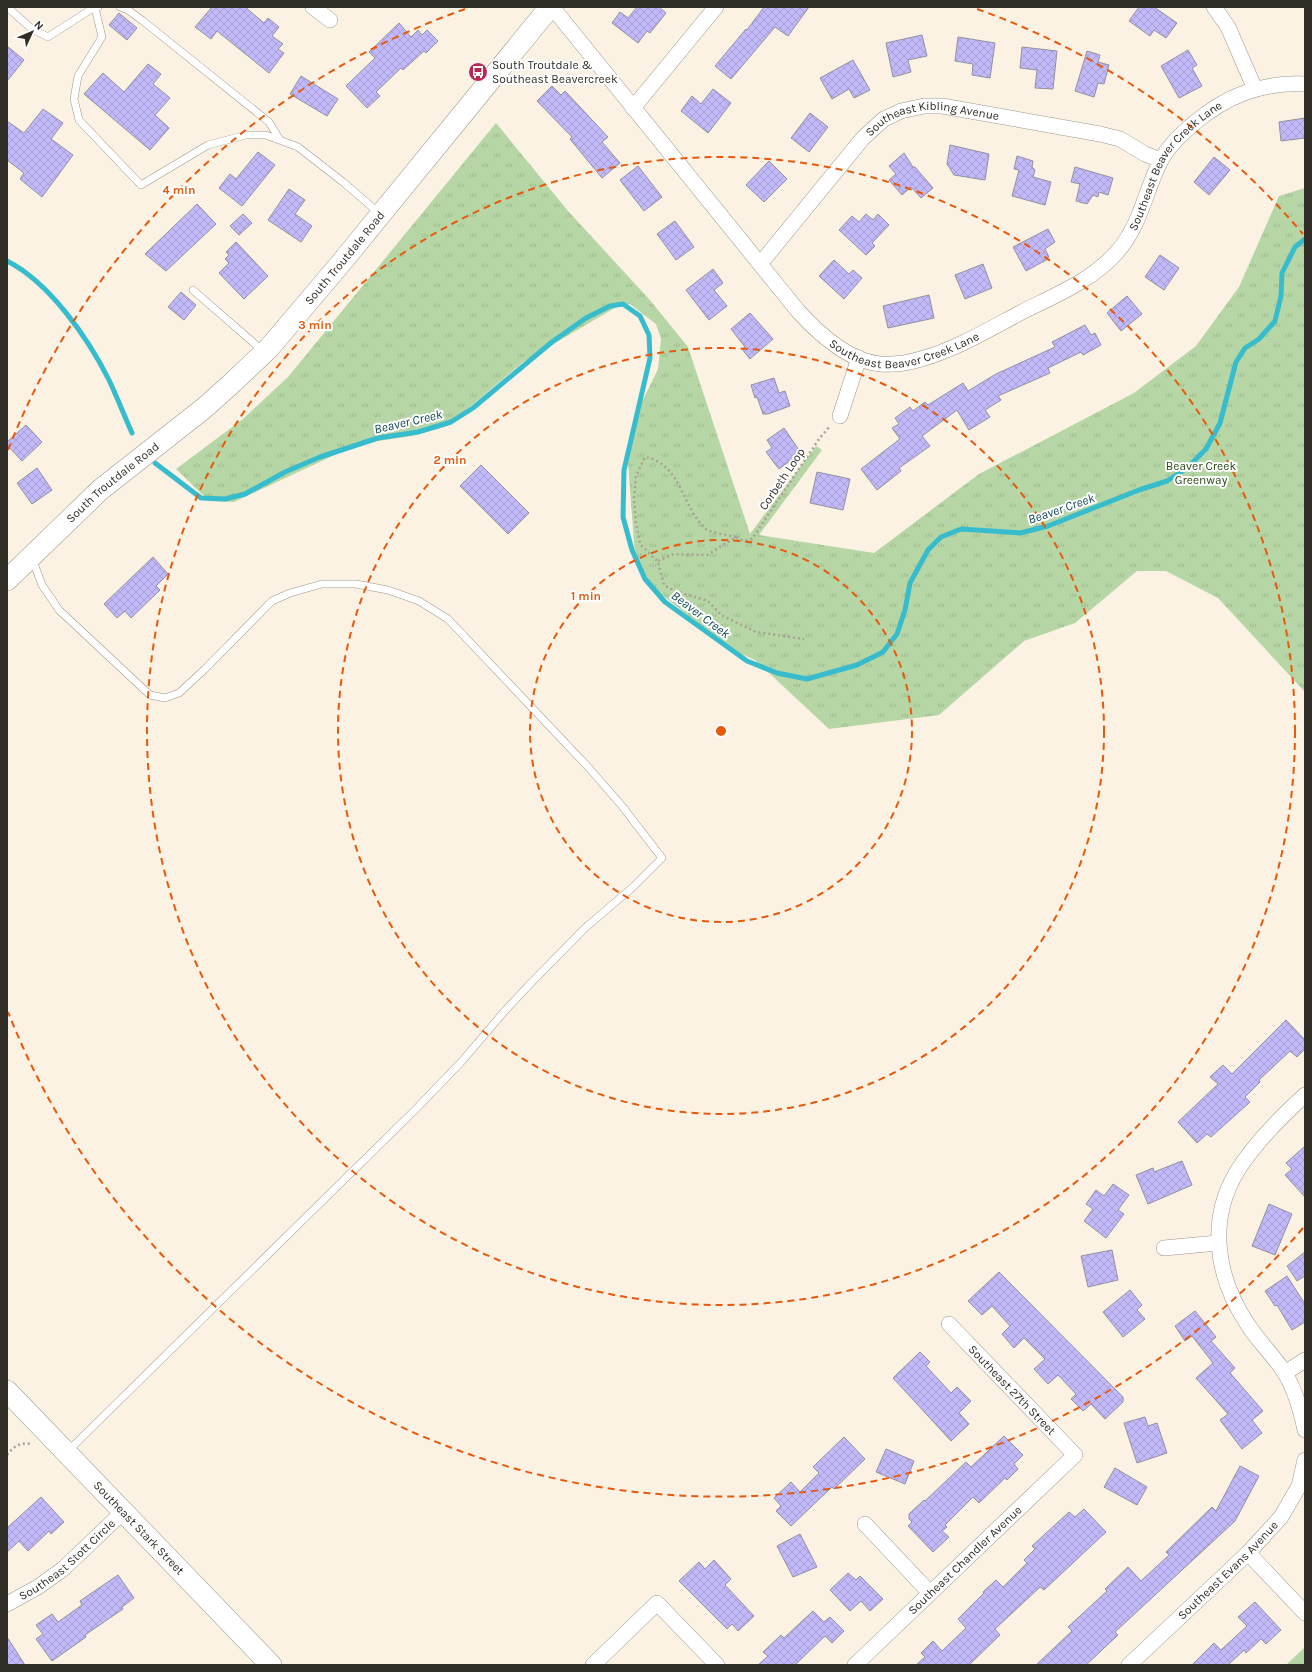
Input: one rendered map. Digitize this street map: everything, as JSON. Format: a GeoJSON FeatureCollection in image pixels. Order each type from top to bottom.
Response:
{"type":"FeatureCollection","features":[{"type":"Feature","properties":{"kind":"main road","name":"South Troutdale Road"},"geometry":{"type":"LineString","coordinates":[[7,580],[100,490],[203,409],[265,352],[381,215],[551,7]]}},
{"type":"Feature","properties":{"kind":"main road","name":"Southeast Stark Street"},"geometry":{"type":"LineString","coordinates":[[7,1391],[271,1665]]}},
{"type":"Feature","properties":{"kind":"street"},"geometry":{"type":"LineString","coordinates":[[313,7],[330,20]]}},
{"type":"Feature","properties":{"kind":"street","name":"Southeast Beaver Creek Lane"},"geometry":{"type":"LineString","coordinates":[[551,7],[811,326],[838,347],[858,358],[878,364],[899,364],[921,359],[955,348],[1089,277],[1117,252],[1128,238],[1138,221],[1161,160],[1170,146],[1208,112],[1223,102],[1255,89],[1292,84],[1305,84]]}},
{"type":"Feature","properties":{"kind":"street"},"geometry":{"type":"LineString","coordinates":[[633,108],[716,7]]}},
{"type":"Feature","properties":{"kind":"street"},"geometry":{"type":"LineString","coordinates":[[1214,7],[1228,27],[1255,89]]}},
{"type":"Feature","properties":{"kind":"street","name":"Southeast Kibling Avenue"},"geometry":{"type":"LineString","coordinates":[[760,264],[863,138],[884,119],[901,111],[924,106],[942,106],[1100,134],[1120,139],[1145,154],[1161,160]]}},
{"type":"Feature","properties":{"kind":"street"},"geometry":{"type":"LineString","coordinates":[[840,416],[858,358]]}},
{"type":"Feature","properties":{"kind":"street"},"geometry":{"type":"LineString","coordinates":[[1305,1094],[1283,1115],[1243,1162],[1229,1186],[1221,1210],[1218,1243],[1222,1271],[1237,1306],[1248,1326],[1285,1373],[1300,1409],[1305,1430]]}},
{"type":"Feature","properties":{"kind":"street"},"geometry":{"type":"LineString","coordinates":[[1164,1248],[1218,1243]]}},
{"type":"Feature","properties":{"kind":"street","name":"Southeast 27th Street"},"geometry":{"type":"LineString","coordinates":[[949,1324],[1075,1455]]}},
{"type":"Feature","properties":{"kind":"street"},"geometry":{"type":"LineString","coordinates":[[1285,1373],[1305,1360]]}},
{"type":"Feature","properties":{"kind":"street","name":"Southeast Chandler Avenue"},"geometry":{"type":"LineString","coordinates":[[855,1665],[1075,1455]]}},
{"type":"Feature","properties":{"kind":"street","name":"Southeast Evans Avenue"},"geometry":{"type":"LineString","coordinates":[[1129,1665],[1248,1553],[1282,1517],[1299,1486],[1305,1460]]}},
{"type":"Feature","properties":{"kind":"street","name":"Southeast Stott Circle"},"geometry":{"type":"LineString","coordinates":[[7,1604],[38,1587],[63,1569],[124,1512]]}},
{"type":"Feature","properties":{"kind":"street"},"geometry":{"type":"LineString","coordinates":[[865,1524],[930,1593]]}},
{"type":"Feature","properties":{"kind":"street"},"geometry":{"type":"LineString","coordinates":[[1248,1553],[1305,1612]]}},
{"type":"Feature","properties":{"kind":"street"},"geometry":{"type":"LineString","coordinates":[[593,1665],[657,1603],[717,1665]]}},
{"type":"Feature","properties":{"kind":"lane"},"geometry":{"type":"LineString","coordinates":[[7,7],[32,29],[48,37],[94,7],[102,37],[78,76],[74,98],[79,120],[141,184],[208,145],[246,135],[266,135],[298,147],[344,182],[381,215]]}},
{"type":"Feature","properties":{"kind":"lane"},"geometry":{"type":"LineString","coordinates":[[120,7],[128,10],[143,21],[269,122],[280,140]]}},
{"type":"Feature","properties":{"kind":"lane"},"geometry":{"type":"LineString","coordinates":[[193,290],[265,352]]}},
{"type":"Feature","properties":{"kind":"lane"},"geometry":{"type":"LineString","coordinates":[[32,556],[42,585],[58,610],[150,695],[165,698],[179,693],[272,602],[290,593],[322,584],[356,584],[388,590],[419,601],[448,619],[492,664],[622,806],[662,858],[633,887],[585,928],[513,1002],[464,1060],[417,1108],[66,1453]]}},
{"type":"Feature","properties":{"kind":"path","name":"Corbeth Loop"},"geometry":{"type":"LineString","coordinates":[[658,562],[640,544],[636,522],[634,498],[636,476],[645,457],[656,459],[670,470],[696,517],[707,531],[736,537],[744,541],[752,539],[819,439],[840,416]]}},
{"type":"Feature","properties":{"kind":"path"},"geometry":{"type":"LineString","coordinates":[[736,537],[707,555],[674,554],[658,562],[664,585],[675,591],[708,601],[721,615],[756,632],[804,638]]}},
{"type":"Feature","properties":{"kind":"path"},"geometry":{"type":"LineString","coordinates":[[7,1455],[12,1448],[23,1443],[32,1444]]}},
{"type":"Feature","properties":{"kind":"green space","name":"Beaver Creek Greenway"},"geometry":{"type":"Polygon","coordinates":[[[496,123],[568,211],[649,299],[688,347],[750,534],[816,446],[822,450],[759,535],[874,553],[979,474],[1134,393],[1196,346],[1239,287],[1279,196],[1305,188],[1305,692],[1218,598],[1166,571],[1137,571],[1075,623],[1024,641],[939,715],[829,729],[755,660],[730,649],[651,586],[635,555],[628,463],[637,412],[658,369],[661,339],[656,324],[630,304],[618,306],[523,362],[447,426],[412,436],[358,444],[234,502],[209,501],[176,469],[243,419],[288,377],[496,123]]]}},
{"type":"Feature","properties":{"kind":"green space"},"geometry":{"type":"Polygon","coordinates":[[[1305,1647],[1305,1665],[1286,1665],[1305,1647]]]}},
{"type":"Feature","properties":{"kind":"building"},"geometry":{"type":"Polygon","coordinates":[[[212,7],[245,7],[264,23],[268,18],[279,27],[272,36],[283,44],[278,49],[284,53],[269,73],[217,31],[211,39],[195,27],[212,7]]]}},
{"type":"Feature","properties":{"kind":"building"},"geometry":{"type":"Polygon","coordinates":[[[637,7],[659,7],[666,13],[650,33],[647,31],[638,43],[612,23],[620,12],[628,18],[637,7]]]}},
{"type":"Feature","properties":{"kind":"building"},"geometry":{"type":"Polygon","coordinates":[[[764,7],[809,7],[788,36],[775,27],[731,79],[715,66],[746,29],[747,30],[764,7]]]}},
{"type":"Feature","properties":{"kind":"building"},"geometry":{"type":"Polygon","coordinates":[[[1139,7],[1154,7],[1177,23],[1166,38],[1154,30],[1150,36],[1129,21],[1139,7]]]}},
{"type":"Feature","properties":{"kind":"building"},"geometry":{"type":"Polygon","coordinates":[[[119,13],[137,28],[127,40],[109,25],[119,13]]]}},
{"type":"Feature","properties":{"kind":"building"},"geometry":{"type":"Polygon","coordinates":[[[399,23],[411,37],[418,30],[422,35],[427,30],[438,41],[426,53],[424,51],[403,70],[401,68],[376,92],[380,96],[367,108],[346,86],[375,58],[369,52],[399,23]]]}},
{"type":"Feature","properties":{"kind":"building"},"geometry":{"type":"Polygon","coordinates":[[[922,35],[927,56],[908,60],[911,72],[893,77],[886,43],[922,35]]]}},
{"type":"Feature","properties":{"kind":"building"},"geometry":{"type":"Polygon","coordinates":[[[958,37],[995,43],[990,78],[972,75],[973,64],[955,61],[958,37]]]}},
{"type":"Feature","properties":{"kind":"building"},"geometry":{"type":"Polygon","coordinates":[[[7,46],[24,60],[7,81],[7,46]]]}},
{"type":"Feature","properties":{"kind":"building"},"geometry":{"type":"Polygon","coordinates":[[[1022,47],[1057,51],[1053,89],[1035,88],[1037,70],[1020,68],[1022,47]]]}},
{"type":"Feature","properties":{"kind":"building"},"geometry":{"type":"Polygon","coordinates":[[[1188,50],[1197,65],[1192,68],[1202,86],[1179,98],[1161,66],[1188,50]]]}},
{"type":"Feature","properties":{"kind":"building"},"geometry":{"type":"Polygon","coordinates":[[[1087,51],[1100,55],[1098,62],[1109,65],[1104,84],[1098,83],[1094,97],[1075,91],[1087,51]]]}},
{"type":"Feature","properties":{"kind":"building"},"geometry":{"type":"Polygon","coordinates":[[[853,60],[870,90],[854,98],[849,89],[832,99],[820,78],[853,60]]]}},
{"type":"Feature","properties":{"kind":"building"},"geometry":{"type":"Polygon","coordinates":[[[148,64],[161,74],[153,84],[170,98],[155,115],[169,128],[150,150],[84,94],[103,73],[124,92],[148,64]]]}},
{"type":"Feature","properties":{"kind":"building"},"geometry":{"type":"Polygon","coordinates":[[[301,76],[338,99],[327,116],[290,94],[301,76]]]}},
{"type":"Feature","properties":{"kind":"building"},"geometry":{"type":"Polygon","coordinates":[[[552,86],[561,95],[565,91],[608,137],[602,142],[620,163],[602,178],[570,139],[572,137],[537,101],[552,86]]]}},
{"type":"Feature","properties":{"kind":"building"},"geometry":{"type":"Polygon","coordinates":[[[713,89],[731,103],[708,133],[681,111],[692,96],[701,104],[713,89]]]}},
{"type":"Feature","properties":{"kind":"building"},"geometry":{"type":"Polygon","coordinates":[[[43,109],[63,123],[51,139],[73,155],[42,197],[20,179],[24,173],[7,160],[7,121],[24,133],[43,109]]]}},
{"type":"Feature","properties":{"kind":"building"},"geometry":{"type":"Polygon","coordinates":[[[810,113],[828,127],[809,152],[791,138],[810,113]]]}},
{"type":"Feature","properties":{"kind":"building"},"geometry":{"type":"Polygon","coordinates":[[[1305,118],[1305,138],[1281,141],[1279,122],[1305,118]]]}},
{"type":"Feature","properties":{"kind":"building"},"geometry":{"type":"Polygon","coordinates":[[[950,145],[989,154],[985,180],[954,175],[947,164],[950,145]]]}},
{"type":"Feature","properties":{"kind":"building"},"geometry":{"type":"Polygon","coordinates":[[[258,152],[275,165],[242,206],[219,188],[230,174],[236,179],[258,152]]]}},
{"type":"Feature","properties":{"kind":"building"},"geometry":{"type":"Polygon","coordinates":[[[904,153],[913,167],[915,167],[933,188],[921,198],[911,187],[902,195],[889,180],[896,174],[889,166],[904,153]]]}},
{"type":"Feature","properties":{"kind":"building"},"geometry":{"type":"Polygon","coordinates":[[[1017,156],[1033,161],[1032,167],[1035,170],[1033,177],[1051,182],[1045,205],[1012,196],[1019,170],[1014,169],[1017,156]]]}},
{"type":"Feature","properties":{"kind":"building"},"geometry":{"type":"Polygon","coordinates":[[[1214,157],[1230,170],[1209,195],[1194,182],[1214,157]]]}},
{"type":"Feature","properties":{"kind":"building"},"geometry":{"type":"Polygon","coordinates":[[[769,161],[787,179],[764,202],[746,185],[769,161]]]}},
{"type":"Feature","properties":{"kind":"building"},"geometry":{"type":"Polygon","coordinates":[[[638,166],[662,197],[644,211],[620,180],[638,166]]]}},
{"type":"Feature","properties":{"kind":"building"},"geometry":{"type":"Polygon","coordinates":[[[1075,167],[1113,178],[1108,195],[1099,192],[1098,197],[1093,195],[1087,204],[1076,201],[1080,184],[1071,182],[1075,167]]]}},
{"type":"Feature","properties":{"kind":"building"},"geometry":{"type":"Polygon","coordinates":[[[289,189],[305,200],[295,214],[312,226],[301,242],[268,220],[289,189]]]}},
{"type":"Feature","properties":{"kind":"building"},"geometry":{"type":"Polygon","coordinates":[[[197,204],[216,224],[166,271],[145,254],[197,204]]]}},
{"type":"Feature","properties":{"kind":"building"},"geometry":{"type":"Polygon","coordinates":[[[243,214],[252,223],[239,235],[230,226],[243,214]]]}},
{"type":"Feature","properties":{"kind":"building"},"geometry":{"type":"Polygon","coordinates":[[[866,214],[873,220],[878,214],[889,225],[872,243],[875,246],[866,255],[839,230],[852,216],[859,222],[866,214]]]}},
{"type":"Feature","properties":{"kind":"building"},"geometry":{"type":"Polygon","coordinates":[[[675,221],[694,247],[676,260],[657,234],[675,221]]]}},
{"type":"Feature","properties":{"kind":"building"},"geometry":{"type":"Polygon","coordinates":[[[1048,229],[1055,242],[1045,249],[1049,257],[1047,258],[1048,259],[1026,271],[1013,247],[1048,229]]]}},
{"type":"Feature","properties":{"kind":"building"},"geometry":{"type":"Polygon","coordinates":[[[236,242],[268,276],[244,299],[219,273],[229,263],[225,259],[229,255],[226,252],[236,242]]]}},
{"type":"Feature","properties":{"kind":"building"},"geometry":{"type":"Polygon","coordinates":[[[1160,255],[1179,268],[1164,290],[1145,277],[1160,255]]]}},
{"type":"Feature","properties":{"kind":"building"},"geometry":{"type":"Polygon","coordinates":[[[834,260],[849,274],[853,270],[862,278],[844,299],[819,276],[834,260]]]}},
{"type":"Feature","properties":{"kind":"building"},"geometry":{"type":"Polygon","coordinates":[[[983,264],[992,288],[965,299],[955,275],[983,264]]]}},
{"type":"Feature","properties":{"kind":"building"},"geometry":{"type":"Polygon","coordinates":[[[713,269],[723,283],[714,290],[727,306],[709,320],[686,290],[713,269]]]}},
{"type":"Feature","properties":{"kind":"building"},"geometry":{"type":"Polygon","coordinates":[[[181,292],[196,305],[184,320],[168,307],[181,292]]]}},
{"type":"Feature","properties":{"kind":"building"},"geometry":{"type":"Polygon","coordinates":[[[929,295],[934,318],[888,328],[883,306],[929,295]]]}},
{"type":"Feature","properties":{"kind":"building"},"geometry":{"type":"Polygon","coordinates":[[[1127,296],[1142,314],[1121,331],[1107,313],[1127,296]]]}},
{"type":"Feature","properties":{"kind":"building"},"geometry":{"type":"Polygon","coordinates":[[[750,313],[773,339],[750,359],[742,349],[745,347],[731,329],[750,313]]]}},
{"type":"Feature","properties":{"kind":"building"},"geometry":{"type":"Polygon","coordinates":[[[1085,325],[1091,335],[1095,333],[1101,345],[1083,355],[1081,352],[1048,368],[1050,373],[998,396],[1001,400],[985,410],[990,417],[969,430],[957,410],[922,436],[930,446],[899,468],[901,471],[877,490],[861,469],[900,439],[892,428],[899,424],[895,418],[910,407],[913,411],[925,402],[928,405],[963,383],[968,391],[996,374],[1055,347],[1052,342],[1085,325]]]}},
{"type":"Feature","properties":{"kind":"building"},"geometry":{"type":"Polygon","coordinates":[[[774,378],[779,393],[785,391],[790,406],[768,414],[763,414],[757,397],[755,398],[751,385],[774,378]]]}},
{"type":"Feature","properties":{"kind":"building"},"geometry":{"type":"Polygon","coordinates":[[[26,425],[42,442],[22,461],[7,445],[7,442],[26,425]]]}},
{"type":"Feature","properties":{"kind":"building"},"geometry":{"type":"Polygon","coordinates":[[[784,428],[801,453],[779,469],[766,452],[772,448],[767,440],[784,428]]]}},
{"type":"Feature","properties":{"kind":"building"},"geometry":{"type":"Polygon","coordinates":[[[481,465],[529,513],[508,534],[460,486],[481,465]]]}},
{"type":"Feature","properties":{"kind":"building"},"geometry":{"type":"Polygon","coordinates":[[[37,468],[52,490],[32,504],[17,483],[37,468]]]}},
{"type":"Feature","properties":{"kind":"building"},"geometry":{"type":"Polygon","coordinates":[[[817,472],[850,479],[843,510],[810,503],[817,472]]]}},
{"type":"Feature","properties":{"kind":"building"},"geometry":{"type":"Polygon","coordinates":[[[153,557],[168,574],[156,586],[160,590],[131,618],[125,611],[117,618],[104,604],[153,557]]]}},
{"type":"Feature","properties":{"kind":"building"},"geometry":{"type":"Polygon","coordinates":[[[1286,1020],[1305,1040],[1305,1049],[1297,1057],[1290,1051],[1259,1080],[1260,1082],[1245,1097],[1250,1102],[1211,1137],[1207,1134],[1197,1143],[1178,1122],[1218,1084],[1210,1077],[1223,1065],[1232,1074],[1286,1020]]]}},
{"type":"Feature","properties":{"kind":"building"},"geometry":{"type":"Polygon","coordinates":[[[1305,1146],[1305,1197],[1285,1175],[1292,1169],[1286,1163],[1305,1146]]]}},
{"type":"Feature","properties":{"kind":"building"},"geometry":{"type":"Polygon","coordinates":[[[1182,1161],[1192,1185],[1148,1204],[1136,1175],[1153,1168],[1154,1172],[1182,1161]]]}},
{"type":"Feature","properties":{"kind":"building"},"geometry":{"type":"Polygon","coordinates":[[[1113,1184],[1129,1195],[1118,1210],[1124,1214],[1106,1238],[1084,1221],[1093,1209],[1086,1204],[1096,1190],[1104,1196],[1113,1184]]]}},
{"type":"Feature","properties":{"kind":"building"},"geometry":{"type":"Polygon","coordinates":[[[1269,1204],[1292,1214],[1275,1255],[1252,1246],[1269,1204]]]}},
{"type":"Feature","properties":{"kind":"building"},"geometry":{"type":"Polygon","coordinates":[[[1112,1250],[1118,1280],[1088,1287],[1081,1256],[1112,1250]]]}},
{"type":"Feature","properties":{"kind":"building"},"geometry":{"type":"Polygon","coordinates":[[[1305,1252],[1305,1276],[1297,1281],[1287,1266],[1305,1252]]]}},
{"type":"Feature","properties":{"kind":"building"},"geometry":{"type":"Polygon","coordinates":[[[999,1272],[1123,1397],[1123,1402],[1105,1419],[1091,1404],[1083,1411],[1071,1399],[1076,1394],[1058,1375],[1048,1384],[1034,1369],[1045,1359],[1024,1338],[1014,1348],[1002,1334],[1010,1326],[992,1306],[982,1315],[968,1301],[999,1272]]]}},
{"type":"Feature","properties":{"kind":"building"},"geometry":{"type":"Polygon","coordinates":[[[1287,1276],[1305,1304],[1305,1322],[1292,1330],[1277,1305],[1275,1306],[1265,1291],[1287,1276]]]}},
{"type":"Feature","properties":{"kind":"building"},"geometry":{"type":"Polygon","coordinates":[[[1130,1290],[1142,1305],[1137,1310],[1145,1319],[1123,1337],[1103,1312],[1130,1290]]]}},
{"type":"Feature","properties":{"kind":"building"},"geometry":{"type":"Polygon","coordinates":[[[1195,1311],[1216,1337],[1211,1341],[1235,1368],[1230,1373],[1263,1411],[1252,1420],[1262,1433],[1242,1449],[1220,1420],[1228,1414],[1196,1378],[1213,1363],[1192,1336],[1185,1341],[1175,1326],[1195,1311]]]}},
{"type":"Feature","properties":{"kind":"building"},"geometry":{"type":"Polygon","coordinates":[[[920,1352],[930,1362],[926,1366],[951,1393],[957,1387],[971,1401],[959,1413],[969,1424],[951,1441],[893,1378],[920,1352]]]}},
{"type":"Feature","properties":{"kind":"building"},"geometry":{"type":"Polygon","coordinates":[[[1145,1417],[1148,1426],[1157,1423],[1167,1453],[1137,1463],[1124,1423],[1145,1417]]]}},
{"type":"Feature","properties":{"kind":"building"},"geometry":{"type":"Polygon","coordinates":[[[1004,1436],[1023,1455],[1014,1464],[1018,1469],[1007,1480],[1005,1478],[979,1503],[973,1497],[945,1525],[947,1527],[942,1531],[949,1537],[933,1552],[908,1526],[912,1522],[909,1519],[909,1514],[966,1462],[971,1467],[1004,1436]]]}},
{"type":"Feature","properties":{"kind":"building"},"geometry":{"type":"Polygon","coordinates":[[[844,1437],[865,1459],[834,1489],[832,1487],[791,1526],[776,1511],[781,1506],[774,1498],[791,1482],[800,1492],[819,1473],[813,1467],[844,1437]]]}},
{"type":"Feature","properties":{"kind":"building"},"geometry":{"type":"Polygon","coordinates":[[[886,1449],[914,1461],[905,1484],[876,1472],[886,1449]]]}},
{"type":"Feature","properties":{"kind":"building"},"geometry":{"type":"Polygon","coordinates":[[[1240,1466],[1259,1476],[1235,1521],[1115,1632],[1118,1635],[1086,1665],[1036,1665],[1072,1631],[1068,1627],[1107,1591],[1105,1589],[1128,1567],[1141,1581],[1169,1555],[1166,1552],[1212,1507],[1216,1511],[1240,1466]]]}},
{"type":"Feature","properties":{"kind":"building"},"geometry":{"type":"Polygon","coordinates":[[[1115,1468],[1147,1487],[1137,1505],[1104,1487],[1115,1468]]]}},
{"type":"Feature","properties":{"kind":"building"},"geometry":{"type":"Polygon","coordinates":[[[41,1497],[64,1522],[51,1534],[49,1531],[28,1551],[19,1541],[7,1552],[7,1528],[41,1497]]]}},
{"type":"Feature","properties":{"kind":"building"},"geometry":{"type":"Polygon","coordinates":[[[1084,1509],[1106,1532],[1044,1590],[1040,1587],[995,1629],[1000,1635],[969,1665],[916,1665],[925,1657],[921,1653],[933,1641],[942,1651],[966,1628],[958,1619],[996,1580],[1003,1587],[1027,1563],[1024,1560],[1035,1549],[1032,1546],[1069,1512],[1075,1517],[1084,1509]]]}},
{"type":"Feature","properties":{"kind":"building"},"geometry":{"type":"Polygon","coordinates":[[[800,1534],[817,1567],[793,1577],[777,1546],[800,1534]]]}},
{"type":"Feature","properties":{"kind":"building"},"geometry":{"type":"Polygon","coordinates":[[[714,1560],[731,1579],[725,1585],[754,1616],[738,1631],[732,1624],[727,1629],[679,1581],[699,1562],[705,1569],[714,1560]]]}},
{"type":"Feature","properties":{"kind":"building"},"geometry":{"type":"Polygon","coordinates":[[[848,1573],[856,1580],[860,1576],[883,1599],[870,1611],[861,1601],[850,1611],[830,1590],[848,1573]]]}},
{"type":"Feature","properties":{"kind":"building"},"geometry":{"type":"Polygon","coordinates":[[[118,1575],[134,1598],[122,1607],[123,1609],[85,1635],[86,1637],[52,1661],[36,1639],[43,1634],[36,1625],[52,1614],[58,1622],[82,1605],[80,1601],[118,1575]]]}},
{"type":"Feature","properties":{"kind":"building"},"geometry":{"type":"Polygon","coordinates":[[[1255,1602],[1281,1630],[1266,1644],[1261,1639],[1246,1653],[1244,1650],[1228,1665],[1192,1665],[1214,1643],[1221,1650],[1247,1626],[1238,1617],[1255,1602]]]}},
{"type":"Feature","properties":{"kind":"building"},"geometry":{"type":"Polygon","coordinates":[[[813,1611],[824,1622],[830,1617],[844,1631],[832,1643],[825,1636],[795,1665],[758,1665],[768,1656],[763,1652],[781,1635],[784,1638],[813,1611]]]}},
{"type":"Feature","properties":{"kind":"building"},"geometry":{"type":"Polygon","coordinates":[[[7,1637],[25,1665],[7,1665],[7,1637]]]}},
{"type":"Feature","properties":{"kind":"waterway","name":"Beaver Creek"},"geometry":{"type":"LineString","coordinates":[[155,463],[201,498],[225,499],[245,494],[285,472],[320,457],[378,438],[418,432],[451,422],[473,408],[552,342],[586,318],[610,306],[623,304],[640,316],[649,335],[650,358],[624,470],[623,517],[632,550],[645,579],[665,602],[747,661],[777,673],[807,679],[857,665],[883,652],[897,634],[905,610],[910,583],[928,550],[941,537],[961,529],[1020,533],[1048,526],[1139,490],[1167,481],[1187,468],[1206,449],[1220,423],[1236,362],[1245,348],[1259,339],[1275,321],[1281,296],[1282,273],[1295,247],[1305,239]]}},
{"type":"Feature","properties":{"kind":"waterway"},"geometry":{"type":"LineString","coordinates":[[7,261],[23,270],[38,283],[79,329],[109,380],[132,433]]}},
{"type":"Feature","properties":{"kind":"place","name":"South Troutdale & Southeast Beavercreek"},"geometry":{"type":"Point","coordinates":[478,72]}}]}
